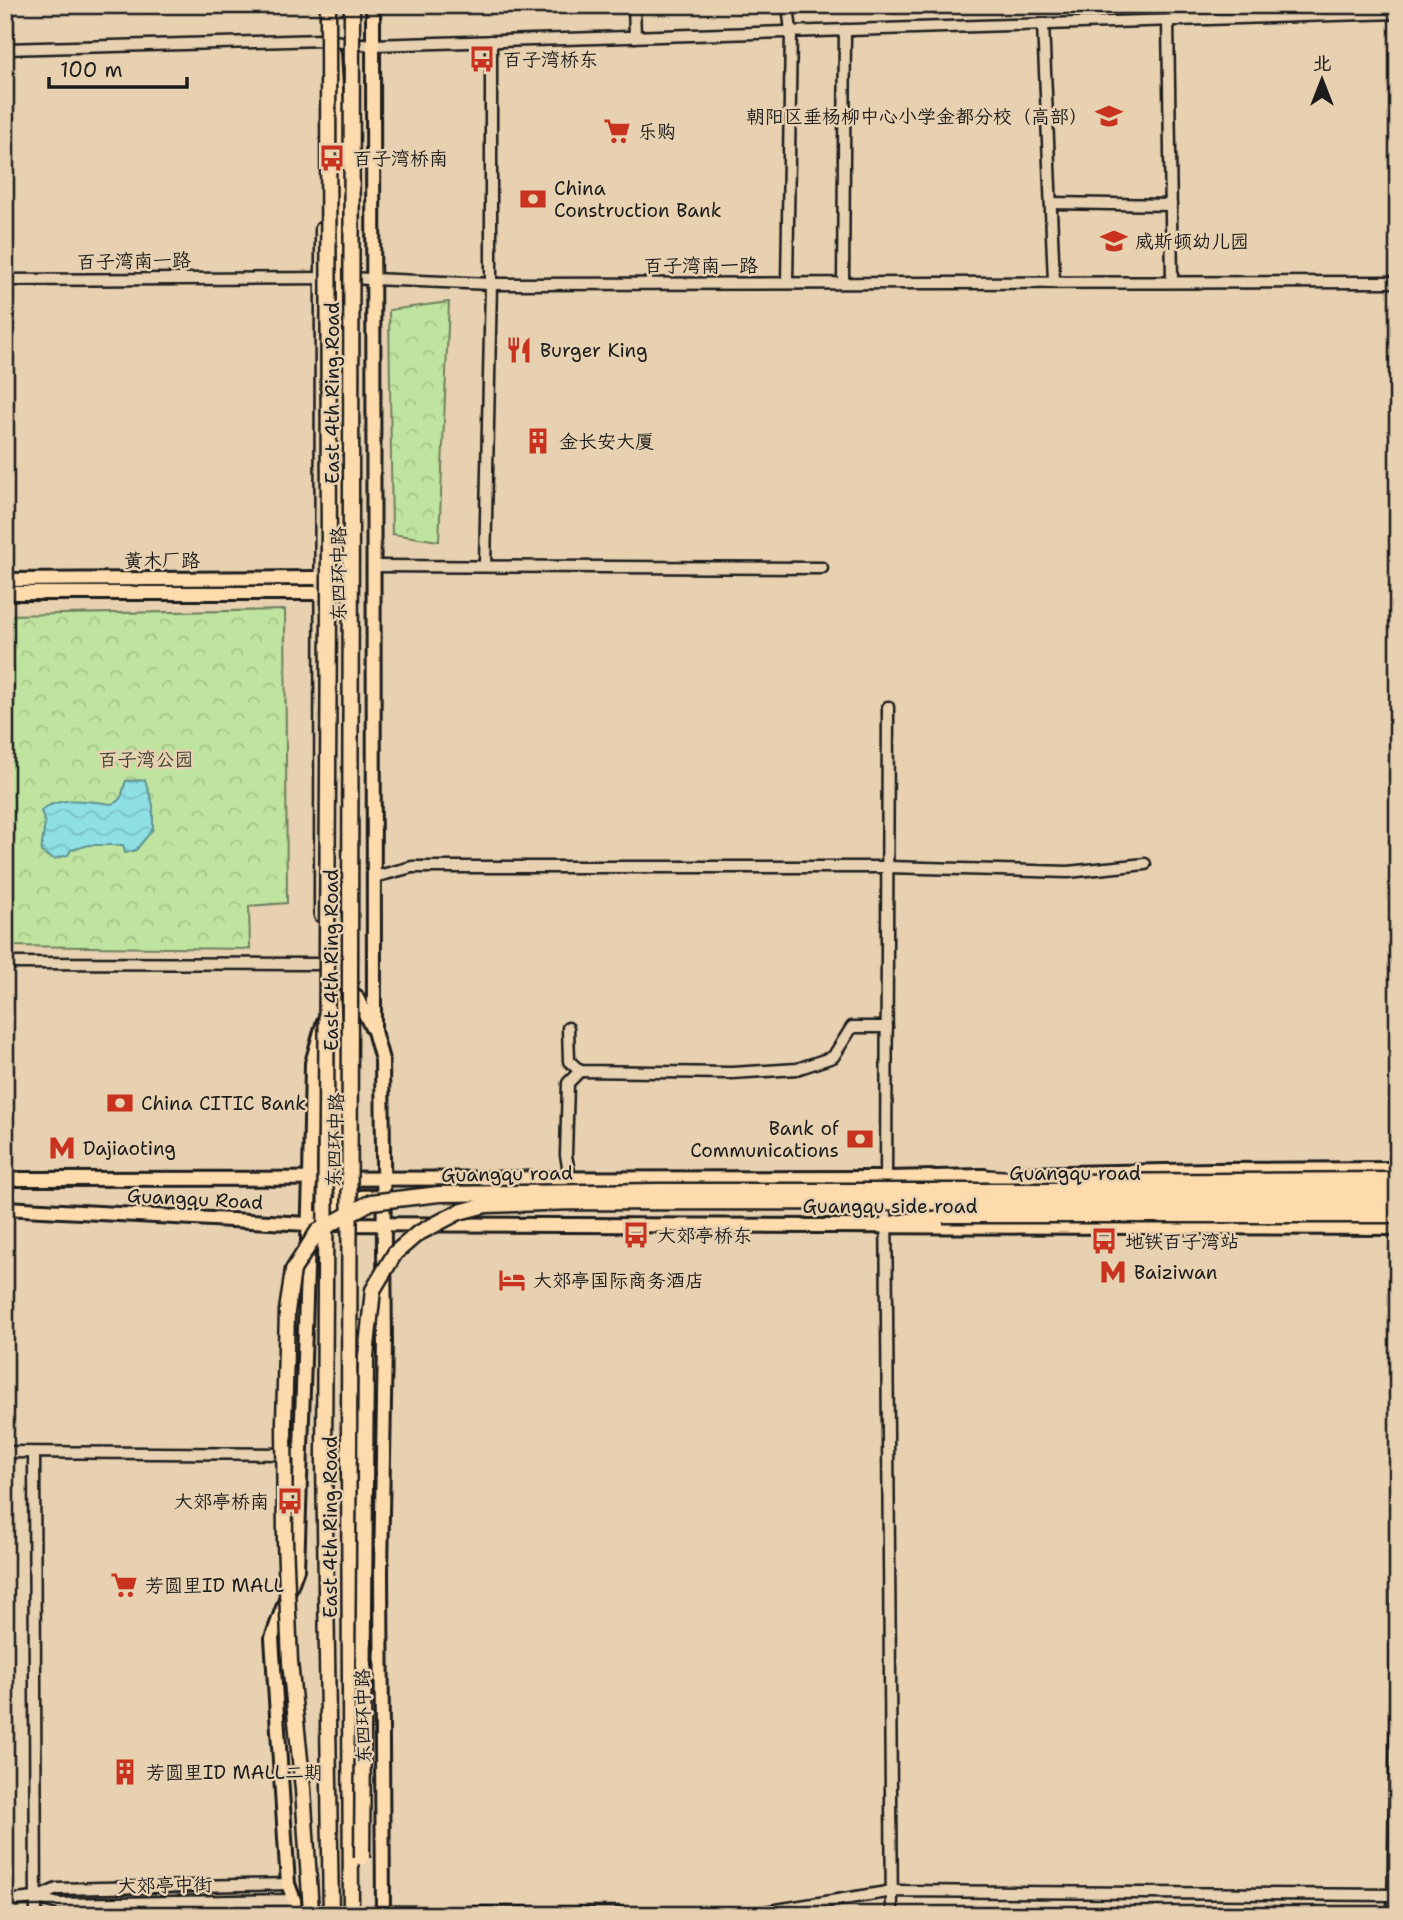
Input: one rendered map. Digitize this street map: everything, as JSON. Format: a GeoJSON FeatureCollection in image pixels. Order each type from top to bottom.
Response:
{"type":"FeatureCollection","features":[{"type":"Feature","properties":{"kind":"highway","name":"East 4th Ring Road"},"geometry":{"type":"LineString","coordinates":[[324,1459],[329,606],[328,5]]}},
{"type":"Feature","properties":{"kind":"highway","name":"East 4th Ring Road"},"geometry":{"type":"LineString","coordinates":[[353,1915],[349,1458],[354,5]]}},
{"type":"Feature","properties":{"kind":"highway"},"geometry":{"type":"LineString","coordinates":[[976,1177],[1063,1182],[1398,1180]]}},
{"type":"Feature","properties":{"kind":"highway","name":"Guangqu road"},"geometry":{"type":"LineString","coordinates":[[311,1913],[303,1789],[290,1662],[284,1423],[287,1311],[293,1270],[318,1231],[371,1202],[439,1194],[644,1191],[1398,1191]]}},
{"type":"Feature","properties":{"kind":"highway","name":"Guangqu road"},"geometry":{"type":"LineString","coordinates":[[353,1915],[362,1858],[366,1356],[373,1290],[395,1253],[417,1234],[459,1212],[486,1205],[549,1203],[1398,1203]]}},
{"type":"Feature","properties":{"kind":"highway"},"geometry":{"type":"LineString","coordinates":[[886,1225],[943,1215],[1039,1213],[1398,1215]]}},
{"type":"Feature","properties":{"kind":"highway","name":"东四环中路"},"geometry":{"type":"LineString","coordinates":[[324,1459],[331,1915]]}},
{"type":"Feature","properties":{"kind":"main road","name":"东四环中路"},"geometry":{"type":"LineString","coordinates":[[334,5],[328,41],[340,158],[333,997],[339,1087],[339,1178],[347,1198],[347,1224]]}},
{"type":"Feature","properties":{"kind":"main road","name":"东四环中路"},"geometry":{"type":"LineString","coordinates":[[347,1198],[356,1178],[358,44],[354,5]]}},
{"type":"Feature","properties":{"kind":"main road","name":"东四环中路"},"geometry":{"type":"LineString","coordinates":[[373,5],[374,1031],[382,1059],[383,1913]]}},
{"type":"Feature","properties":{"kind":"main road","name":"黄木厂路"},"geometry":{"type":"LineString","coordinates":[[5,580],[320,578]]}},
{"type":"Feature","properties":{"kind":"main road"},"geometry":{"type":"LineString","coordinates":[[5,593],[320,593]]}},
{"type":"Feature","properties":{"kind":"main road"},"geometry":{"type":"LineString","coordinates":[[356,996],[374,1031]]}},
{"type":"Feature","properties":{"kind":"main road"},"geometry":{"type":"LineString","coordinates":[[320,1032],[333,997]]}},
{"type":"Feature","properties":{"kind":"main road","name":"东四环中路"},"geometry":{"type":"LineString","coordinates":[[295,1915],[294,1900],[288,1884],[272,1638],[297,1569],[312,1063],[320,1032]]}},
{"type":"Feature","properties":{"kind":"main road"},"geometry":{"type":"LineString","coordinates":[[339,1087],[356,1087]]}},
{"type":"Feature","properties":{"kind":"main road","name":"Guangqu side road"},"geometry":{"type":"LineString","coordinates":[[383,1178],[886,1178],[1064,1172],[1398,1169]]}},
{"type":"Feature","properties":{"kind":"main road","name":"Guangqu Road"},"geometry":{"type":"LineString","coordinates":[[5,1179],[383,1178]]}},
{"type":"Feature","properties":{"kind":"main road"},"geometry":{"type":"LineString","coordinates":[[451,1196],[481,1190],[499,1178]]}},
{"type":"Feature","properties":{"kind":"main road"},"geometry":{"type":"LineString","coordinates":[[308,1224],[347,1198],[544,1195],[562,1190],[570,1178]]}},
{"type":"Feature","properties":{"kind":"main road","name":"Guangqu Road"},"geometry":{"type":"LineString","coordinates":[[5,1208],[308,1224],[383,1223]]}},
{"type":"Feature","properties":{"kind":"main road","name":"Guangqu side road"},"geometry":{"type":"LineString","coordinates":[[383,1223],[1398,1228]]}},
{"type":"Feature","properties":{"kind":"street","name":"东四环中路"},"geometry":{"type":"LineString","coordinates":[[320,1032],[321,278],[328,41],[323,5]]}},
{"type":"Feature","properties":{"kind":"street"},"geometry":{"type":"LineString","coordinates":[[634,5],[635,37]]}},
{"type":"Feature","properties":{"kind":"street"},"geometry":{"type":"LineString","coordinates":[[787,283],[791,32],[788,5]]}},
{"type":"Feature","properties":{"kind":"street"},"geometry":{"type":"LineString","coordinates":[[5,49],[328,41],[372,45],[1398,13]]}},
{"type":"Feature","properties":{"kind":"street"},"geometry":{"type":"LineString","coordinates":[[1168,20],[1172,281]]}},
{"type":"Feature","properties":{"kind":"street"},"geometry":{"type":"LineString","coordinates":[[1043,24],[1054,281]]}},
{"type":"Feature","properties":{"kind":"street"},"geometry":{"type":"LineString","coordinates":[[843,282],[845,30]]}},
{"type":"Feature","properties":{"kind":"street"},"geometry":{"type":"LineString","coordinates":[[485,566],[491,284],[491,41]]}},
{"type":"Feature","properties":{"kind":"street"},"geometry":{"type":"LineString","coordinates":[[1052,203],[1171,205]]}},
{"type":"Feature","properties":{"kind":"street","name":"百子湾南一路"},"geometry":{"type":"LineString","coordinates":[[5,280],[357,278],[491,284],[1398,282]]}},
{"type":"Feature","properties":{"kind":"street"},"geometry":{"type":"LineString","coordinates":[[373,566],[822,568]]}},
{"type":"Feature","properties":{"kind":"street"},"geometry":{"type":"LineString","coordinates":[[888,707],[886,1225],[892,1915]]}},
{"type":"Feature","properties":{"kind":"street"},"geometry":{"type":"LineString","coordinates":[[374,877],[412,867],[887,867],[1068,872],[1145,864]]}},
{"type":"Feature","properties":{"kind":"street"},"geometry":{"type":"LineString","coordinates":[[5,963],[320,964]]}},
{"type":"Feature","properties":{"kind":"street"},"geometry":{"type":"LineString","coordinates":[[568,1028],[569,1060],[580,1071],[732,1073],[797,1069],[833,1057],[852,1027],[887,1027]]}},
{"type":"Feature","properties":{"kind":"street"},"geometry":{"type":"LineString","coordinates":[[570,1178],[566,1155],[568,1083],[580,1071]]}},
{"type":"Feature","properties":{"kind":"street"},"geometry":{"type":"LineString","coordinates":[[1303,1228],[1314,1220],[1320,1209],[1318,1186],[1306,1170]]}},
{"type":"Feature","properties":{"kind":"street"},"geometry":{"type":"LineString","coordinates":[[5,1452],[300,1454]]}},
{"type":"Feature","properties":{"kind":"street"},"geometry":{"type":"LineString","coordinates":[[34,1452],[36,1915]]}},
{"type":"Feature","properties":{"kind":"street"},"geometry":{"type":"LineString","coordinates":[[1394,1915],[1398,1592]]}},
{"type":"Feature","properties":{"kind":"street","name":"大郊亭中街"},"geometry":{"type":"LineString","coordinates":[[5,1901],[36,1898],[57,1889],[288,1884]]}},
{"type":"Feature","properties":{"kind":"street"},"geometry":{"type":"LineString","coordinates":[[383,1913],[751,1913],[893,1891],[1396,1895]]}},
{"type":"Feature","properties":{"kind":"street","name":"大郊亭中街"},"geometry":{"type":"LineString","coordinates":[[36,1898],[59,1904],[294,1900]]}},
{"type":"Feature","properties":{"kind":"green space"},"geometry":{"type":"Polygon","coordinates":[[[449,302],[439,541],[392,534],[389,310],[449,302]]]}},
{"type":"Feature","properties":{"kind":"green space","name":"百子湾公园"},"geometry":{"type":"Polygon","coordinates":[[[285,610],[287,903],[249,906],[250,949],[5,946],[5,615],[285,610]]]}},
{"type":"Feature","properties":{"kind":"water"},"geometry":{"type":"Polygon","coordinates":[[[145,780],[153,805],[153,829],[136,850],[125,853],[123,845],[89,845],[54,859],[41,852],[45,823],[41,811],[48,806],[74,800],[111,804],[121,798],[126,781],[145,780]]]}},
{"type":"Feature","properties":{"kind":"place","name":"百子湾桥东"},"geometry":{"type":"Point","coordinates":[482,59]}},
{"type":"Feature","properties":{"kind":"place","name":"朝阳区垂杨柳中心小学金都分校（高部）"},"geometry":{"type":"Point","coordinates":[1109,116]}},
{"type":"Feature","properties":{"kind":"place","name":"乐购"},"geometry":{"type":"Point","coordinates":[617,131]}},
{"type":"Feature","properties":{"kind":"place","name":"百子湾桥南"},"geometry":{"type":"Point","coordinates":[332,158]}},
{"type":"Feature","properties":{"kind":"place","name":"China Construction Bank"},"geometry":{"type":"Point","coordinates":[533,199]}},
{"type":"Feature","properties":{"kind":"place","name":"威斯顿幼儿园"},"geometry":{"type":"Point","coordinates":[1114,241]}},
{"type":"Feature","properties":{"kind":"place","name":"Burger King"},"geometry":{"type":"Point","coordinates":[519,350]}},
{"type":"Feature","properties":{"kind":"place","name":"金长安大厦"},"geometry":{"type":"Point","coordinates":[538,441]}},
{"type":"Feature","properties":{"kind":"place","name":"China CITIC Bank"},"geometry":{"type":"Point","coordinates":[120,1103]}},
{"type":"Feature","properties":{"kind":"place","name":"Bank of Communications"},"geometry":{"type":"Point","coordinates":[860,1139]}},
{"type":"Feature","properties":{"kind":"place","name":"Dajiaoting"},"geometry":{"type":"Point","coordinates":[62,1148]}},
{"type":"Feature","properties":{"kind":"place","name":"大郊亭桥东"},"geometry":{"type":"Point","coordinates":[636,1235]}},
{"type":"Feature","properties":{"kind":"place","name":"地铁百子湾站"},"geometry":{"type":"Point","coordinates":[1104,1241]}},
{"type":"Feature","properties":{"kind":"place","name":"Baiziwan"},"geometry":{"type":"Point","coordinates":[1113,1272]}},
{"type":"Feature","properties":{"kind":"place","name":"大郊亭国际商务酒店"},"geometry":{"type":"Point","coordinates":[512,1280]}},
{"type":"Feature","properties":{"kind":"place","name":"大郊亭桥南"},"geometry":{"type":"Point","coordinates":[290,1501]}},
{"type":"Feature","properties":{"kind":"place","name":"芳圆里ID MALL"},"geometry":{"type":"Point","coordinates":[124,1585]}},
{"type":"Feature","properties":{"kind":"place","name":"芳圆里ID MALL二期"},"geometry":{"type":"Point","coordinates":[125,1772]}}]}
